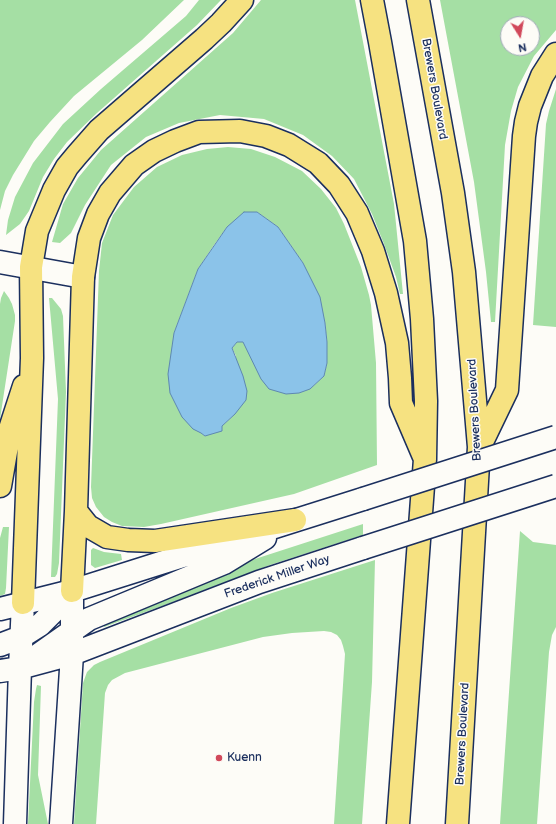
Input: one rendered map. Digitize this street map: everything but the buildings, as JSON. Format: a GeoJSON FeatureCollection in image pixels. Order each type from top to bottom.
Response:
{"type":"FeatureCollection","features":[{"type":"Feature","properties":{"kind":"highway"},"geometry":{"type":"LineString","coordinates":[[23,603],[32,358],[31,267],[37,231],[54,190],[77,154],[99,130],[204,40],[242,0]]}},
{"type":"Feature","properties":{"kind":"highway"},"geometry":{"type":"LineString","coordinates":[[372,0],[414,241],[422,319],[426,393],[426,459],[398,824]]}},
{"type":"Feature","properties":{"kind":"highway","name":"Brewers Boulevard"},"geometry":{"type":"LineString","coordinates":[[418,0],[453,192],[464,272],[479,447],[457,824]]}},
{"type":"Feature","properties":{"kind":"highway"},"geometry":{"type":"LineString","coordinates":[[479,447],[507,390],[526,122],[530,106],[542,76],[556,54]]}},
{"type":"Feature","properties":{"kind":"highway"},"geometry":{"type":"LineString","coordinates":[[72,591],[83,277],[89,238],[98,214],[110,193],[134,165],[154,151],[199,132],[240,130],[266,136],[289,145],[318,163],[339,185],[357,214],[373,251],[386,293],[397,343],[401,403],[426,459]]}},
{"type":"Feature","properties":{"kind":"highway"},"geometry":{"type":"LineString","coordinates":[[0,486],[10,429],[32,358]]}},
{"type":"Feature","properties":{"kind":"highway"},"geometry":{"type":"LineString","coordinates":[[76,511],[88,526],[106,537],[128,540],[155,540],[295,520]]}},
{"type":"Feature","properties":{"kind":"street"},"geometry":{"type":"LineString","coordinates":[[0,262],[83,277]]}},
{"type":"Feature","properties":{"kind":"street"},"geometry":{"type":"LineString","coordinates":[[0,609],[72,591],[556,437]]}},
{"type":"Feature","properties":{"kind":"street","name":"Frederick Miller Way"},"geometry":{"type":"LineString","coordinates":[[10,669],[72,654],[259,582],[556,486]]}},
{"type":"Feature","properties":{"kind":"street"},"geometry":{"type":"LineString","coordinates":[[10,669],[89,619],[224,563],[295,520]]}},
{"type":"Feature","properties":{"kind":"street"},"geometry":{"type":"LineString","coordinates":[[61,824],[72,654],[72,591]]}},
{"type":"Feature","properties":{"kind":"street"},"geometry":{"type":"LineString","coordinates":[[0,645],[21,637],[40,625],[54,612],[72,591]]}},
{"type":"Feature","properties":{"kind":"street"},"geometry":{"type":"LineString","coordinates":[[15,824],[10,669],[21,637],[23,603]]}},
{"type":"Feature","properties":{"kind":"green space"},"geometry":{"type":"Polygon","coordinates":[[[0,0],[184,0],[142,40],[74,96],[50,122],[34,141],[13,175],[5,191],[0,210],[0,0]]]}},
{"type":"Feature","properties":{"kind":"green space"},"geometry":{"type":"Polygon","coordinates":[[[199,0],[221,0],[197,25],[97,113],[67,142],[43,177],[29,211],[20,224],[6,235],[8,220],[15,197],[33,163],[63,124],[101,89],[186,16],[199,0]]]}},
{"type":"Feature","properties":{"kind":"green space"},"geometry":{"type":"Polygon","coordinates":[[[261,0],[355,0],[394,204],[403,294],[400,294],[396,277],[372,214],[354,179],[332,156],[303,135],[264,119],[220,115],[179,123],[146,137],[111,165],[85,205],[71,233],[60,243],[52,242],[63,204],[78,178],[101,150],[233,33],[261,0]]]}},
{"type":"Feature","properties":{"kind":"green space"},"geometry":{"type":"Polygon","coordinates":[[[440,0],[556,0],[556,30],[540,49],[540,16],[500,16],[500,56],[534,56],[518,87],[511,111],[505,145],[495,322],[491,322],[474,182],[440,0]]]}},
{"type":"Feature","properties":{"kind":"green space"},"geometry":{"type":"Polygon","coordinates":[[[556,89],[556,327],[533,325],[546,124],[556,89]]]}},
{"type":"Feature","properties":{"kind":"green space"},"geometry":{"type":"Polygon","coordinates":[[[228,147],[251,149],[275,157],[302,171],[321,189],[336,208],[361,267],[371,305],[376,363],[377,465],[294,494],[161,524],[144,527],[122,526],[104,517],[96,507],[92,498],[91,487],[99,271],[102,243],[113,215],[134,187],[157,167],[182,155],[207,149],[228,147]],[[257,212],[227,227],[198,269],[174,333],[201,433],[205,436],[222,426],[235,414],[236,356],[232,348],[237,342],[243,342],[310,389],[324,376],[327,363],[325,323],[303,263],[278,227],[257,212]]]}},
{"type":"Feature","properties":{"kind":"green space"},"geometry":{"type":"Polygon","coordinates":[[[4,291],[12,304],[15,321],[0,419],[0,304],[4,291]]]}},
{"type":"Feature","properties":{"kind":"green space"},"geometry":{"type":"Polygon","coordinates":[[[49,298],[52,298],[61,309],[63,316],[66,392],[59,563],[55,577],[51,577],[58,399],[49,298]]]}},
{"type":"Feature","properties":{"kind":"green space"},"geometry":{"type":"Polygon","coordinates":[[[363,524],[363,535],[270,565],[104,627],[103,622],[255,559],[363,524]]]}},
{"type":"Feature","properties":{"kind":"green space"},"geometry":{"type":"Polygon","coordinates":[[[3,527],[9,527],[6,588],[5,594],[0,596],[0,538],[3,527]]]}},
{"type":"Feature","properties":{"kind":"green space"},"geometry":{"type":"Polygon","coordinates":[[[520,531],[533,542],[556,545],[556,627],[552,635],[549,652],[537,824],[500,824],[520,531]]]}},
{"type":"Feature","properties":{"kind":"green space"},"geometry":{"type":"Polygon","coordinates":[[[93,548],[104,552],[121,554],[122,560],[95,568],[91,565],[91,550],[93,548]]]}},
{"type":"Feature","properties":{"kind":"green space"},"geometry":{"type":"Polygon","coordinates":[[[375,560],[372,682],[362,824],[334,824],[345,654],[341,640],[337,635],[324,631],[263,637],[125,673],[112,680],[105,693],[96,824],[74,824],[83,683],[87,672],[94,665],[231,608],[272,593],[375,560]]]}},
{"type":"Feature","properties":{"kind":"green space"},"geometry":{"type":"Polygon","coordinates":[[[37,685],[41,686],[38,775],[48,824],[28,824],[34,702],[37,685]]]}},
{"type":"Feature","properties":{"kind":"water"},"geometry":{"type":"Polygon","coordinates":[[[244,212],[257,212],[278,227],[303,263],[320,297],[325,323],[327,363],[324,376],[310,389],[299,393],[286,394],[269,389],[261,379],[243,342],[237,342],[232,348],[243,376],[247,391],[246,400],[235,414],[222,426],[222,431],[205,436],[193,429],[182,417],[170,393],[168,374],[174,333],[198,269],[227,227],[244,212]]]}},
{"type":"Feature","properties":{"kind":"place","name":"Kuenn"},"geometry":{"type":"Point","coordinates":[219,758]}}]}
